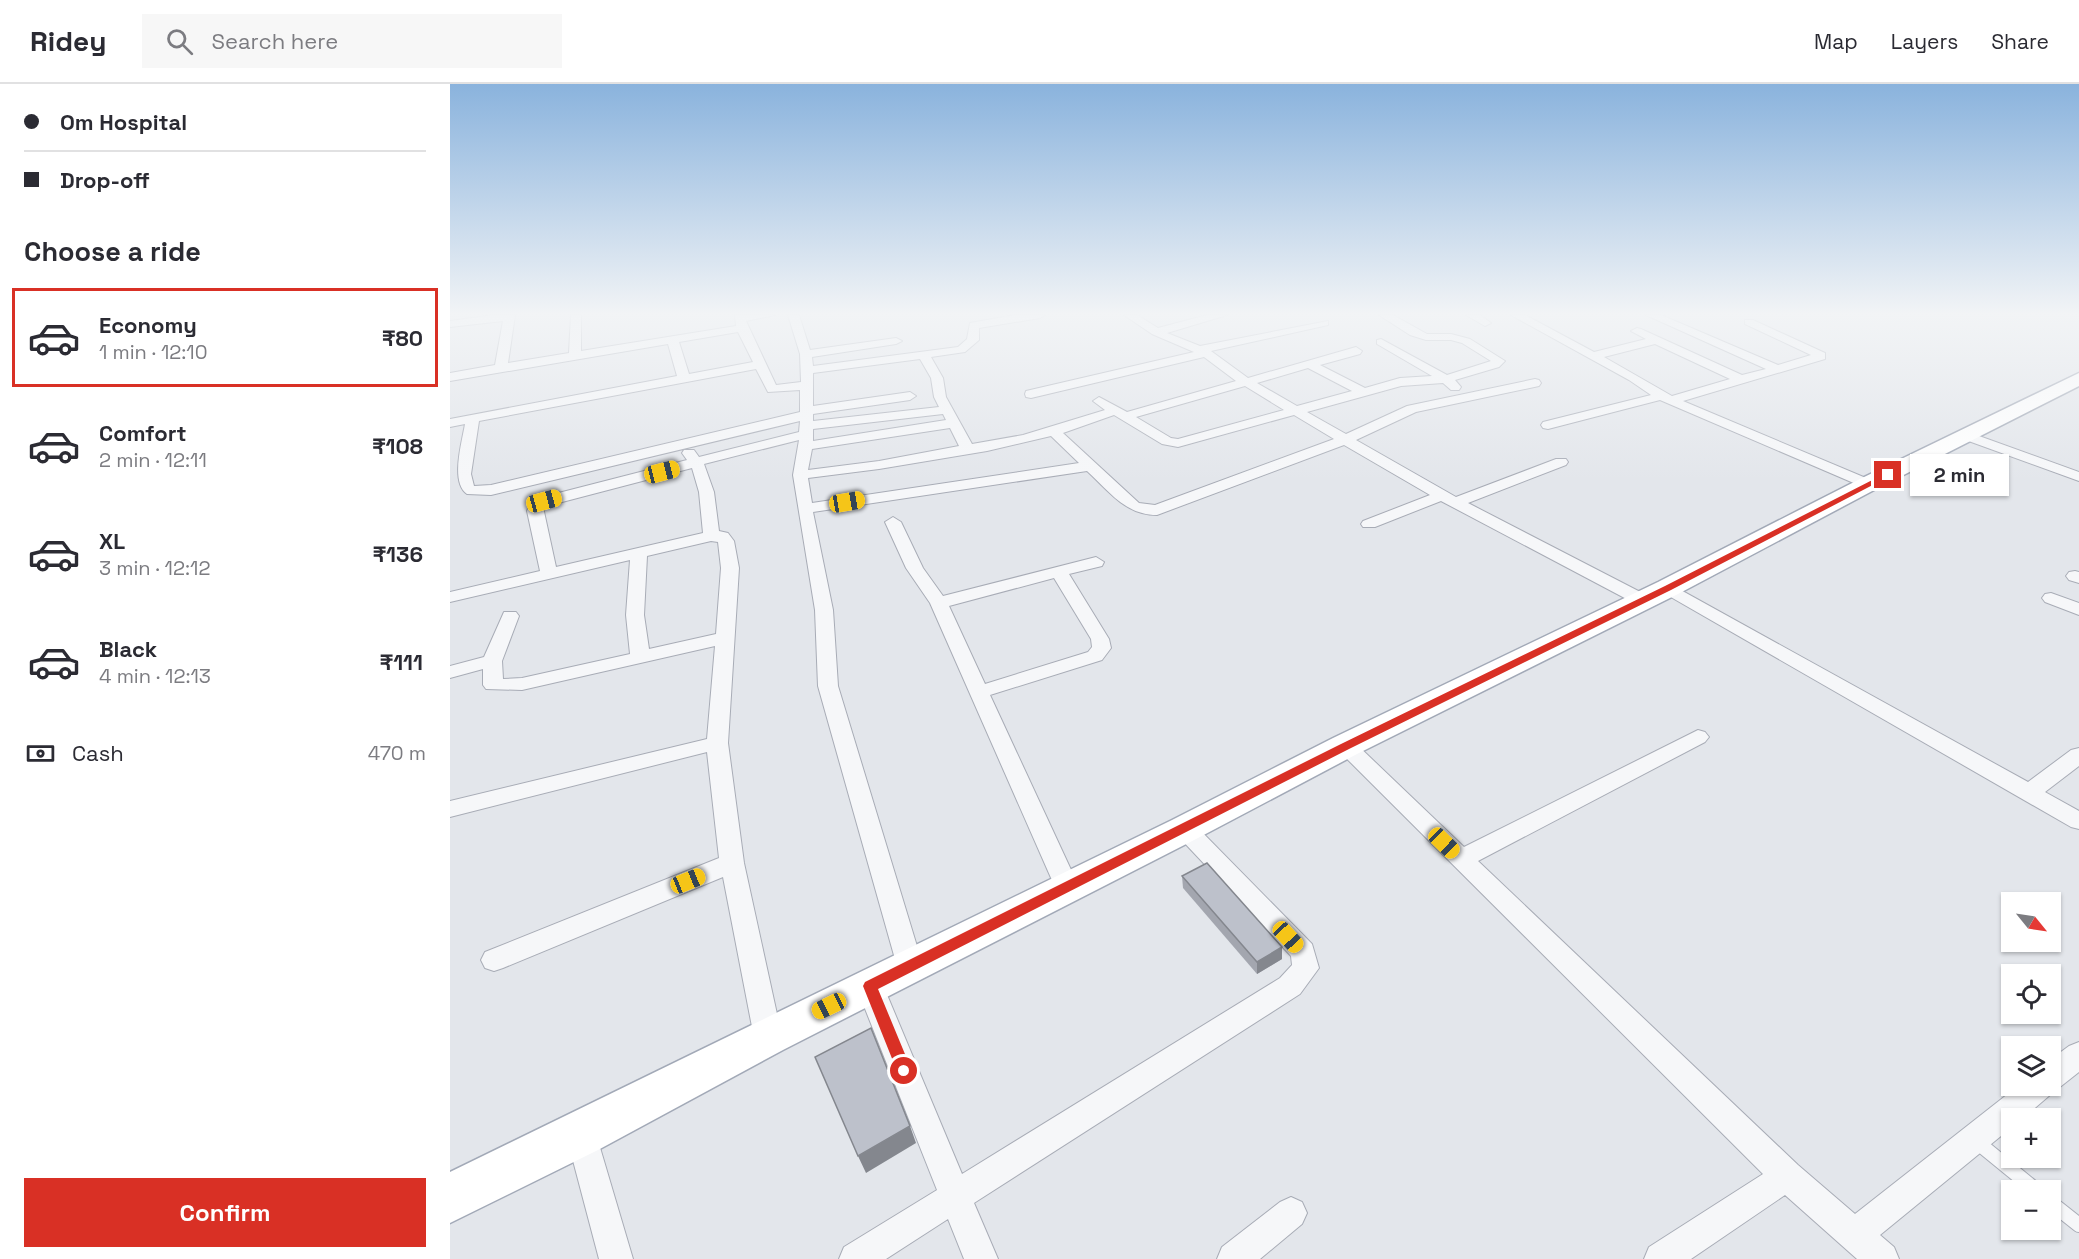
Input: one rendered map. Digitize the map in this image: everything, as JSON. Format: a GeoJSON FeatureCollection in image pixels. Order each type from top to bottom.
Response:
{"type":"FeatureCollection","features":[{"type":"Feature","properties":{"kind":"main road"},"geometry":{"type":"LineString","coordinates":[[450,1198],[582,1134],[768,1037],[1185,829],[1345,746],[1655,594],[2079,379]]}},
{"type":"Feature","properties":{"kind":"street"},"geometry":{"type":"LineString","coordinates":[[450,377],[496,370]]}},
{"type":"Feature","properties":{"kind":"street"},"geometry":{"type":"LineString","coordinates":[[681,370],[684,379]]}},
{"type":"Feature","properties":{"kind":"street"},"geometry":{"type":"LineString","coordinates":[[450,423],[731,370]]}},
{"type":"Feature","properties":{"kind":"street"},"geometry":{"type":"LineString","coordinates":[[764,370],[772,389],[807,377],[845,370]]}},
{"type":"Feature","properties":{"kind":"street"},"geometry":{"type":"LineString","coordinates":[[807,370],[806,426],[800,475],[824,610],[828,686],[910,966]]}},
{"type":"Feature","properties":{"kind":"street"},"geometry":{"type":"LineString","coordinates":[[932,370],[937,378],[940,397],[968,449]]}},
{"type":"Feature","properties":{"kind":"street"},"geometry":{"type":"LineString","coordinates":[[1031,394],[1128,370]]}},
{"type":"Feature","properties":{"kind":"street"},"geometry":{"type":"LineString","coordinates":[[1229,370],[1245,382],[1449,499],[1655,594],[2029,792],[2079,821]]}},
{"type":"Feature","properties":{"kind":"street"},"geometry":{"type":"LineString","coordinates":[[805,509],[968,449],[990,447],[1054,432],[1292,370]]}},
{"type":"Feature","properties":{"kind":"street"},"geometry":{"type":"LineString","coordinates":[[1319,370],[1362,392]]}},
{"type":"Feature","properties":{"kind":"street"},"geometry":{"type":"LineString","coordinates":[[1430,370],[1446,379],[1465,397]]}},
{"type":"Feature","properties":{"kind":"street"},"geometry":{"type":"LineString","coordinates":[[1099,401],[1167,441],[1178,443],[1400,382],[1446,379],[1476,370]]}},
{"type":"Feature","properties":{"kind":"street"},"geometry":{"type":"LineString","coordinates":[[1619,370],[1667,398],[1868,484]]}},
{"type":"Feature","properties":{"kind":"street"},"geometry":{"type":"LineString","coordinates":[[1720,370],[1742,380]]}},
{"type":"Feature","properties":{"kind":"street"},"geometry":{"type":"LineString","coordinates":[[1548,425],[1742,380],[1774,370]]}},
{"type":"Feature","properties":{"kind":"street"},"geometry":{"type":"LineString","coordinates":[[1054,432],[1134,506],[1145,510],[1157,510],[1347,439],[1412,410],[1535,383]]}},
{"type":"Feature","properties":{"kind":"street"},"geometry":{"type":"LineString","coordinates":[[549,572],[536,506],[562,496],[698,463],[806,426],[910,396]]}},
{"type":"Feature","properties":{"kind":"street"},"geometry":{"type":"LineString","coordinates":[[473,418],[464,474],[467,488],[472,491],[491,490],[681,445],[806,426],[946,410]]}},
{"type":"Feature","properties":{"kind":"street"},"geometry":{"type":"LineString","coordinates":[[806,426],[954,423]]}},
{"type":"Feature","properties":{"kind":"street"},"geometry":{"type":"LineString","coordinates":[[1968,436],[2079,477]]}},
{"type":"Feature","properties":{"kind":"street"},"geometry":{"type":"LineString","coordinates":[[681,445],[698,463],[706,481],[711,536]]}},
{"type":"Feature","properties":{"kind":"street"},"geometry":{"type":"LineString","coordinates":[[1369,524],[1561,462]]}},
{"type":"Feature","properties":{"kind":"street"},"geometry":{"type":"LineString","coordinates":[[800,475],[884,480],[1089,466]]}},
{"type":"Feature","properties":{"kind":"street"},"geometry":{"type":"LineString","coordinates":[[893,522],[915,568],[939,603],[1067,887]]}},
{"type":"Feature","properties":{"kind":"street"},"geometry":{"type":"LineString","coordinates":[[450,597],[549,572],[711,536],[722,536],[727,548],[730,568],[717,743],[732,863],[768,1037]]}},
{"type":"Feature","properties":{"kind":"street"},"geometry":{"type":"LineString","coordinates":[[639,552],[635,615],[640,656]]}},
{"type":"Feature","properties":{"kind":"street"},"geometry":{"type":"LineString","coordinates":[[939,603],[1096,562]]}},
{"type":"Feature","properties":{"kind":"street"},"geometry":{"type":"LineString","coordinates":[[979,692],[1095,656],[1102,648],[1100,639],[1059,572]]}},
{"type":"Feature","properties":{"kind":"street"},"geometry":{"type":"LineString","coordinates":[[2051,598],[2079,610]]}},
{"type":"Feature","properties":{"kind":"street"},"geometry":{"type":"LineString","coordinates":[[510,616],[492,661],[493,685],[522,684],[724,638]]}},
{"type":"Feature","properties":{"kind":"street"},"geometry":{"type":"LineString","coordinates":[[450,672],[492,661]]}},
{"type":"Feature","properties":{"kind":"street"},"geometry":{"type":"LineString","coordinates":[[1461,859],[1698,737]]}},
{"type":"Feature","properties":{"kind":"street"},"geometry":{"type":"LineString","coordinates":[[450,809],[717,743]]}},
{"type":"Feature","properties":{"kind":"street"},"geometry":{"type":"LineString","coordinates":[[1345,746],[1787,1176],[1882,1259]]}},
{"type":"Feature","properties":{"kind":"street"},"geometry":{"type":"LineString","coordinates":[[2029,792],[2079,755]]}},
{"type":"Feature","properties":{"kind":"street"},"geometry":{"type":"LineString","coordinates":[[856,1259],[1290,986],[1306,968],[1303,952],[1185,829]]}},
{"type":"Feature","properties":{"kind":"street"},"geometry":{"type":"LineString","coordinates":[[494,960],[732,863]]}},
{"type":"Feature","properties":{"kind":"street"},"geometry":{"type":"LineString","coordinates":[[870,986],[981,1259]]}},
{"type":"Feature","properties":{"kind":"street"},"geometry":{"type":"LineString","coordinates":[[2061,1069],[2079,1055]]}},
{"type":"Feature","properties":{"kind":"street"},"geometry":{"type":"LineString","coordinates":[[1856,1234],[2027,1096]]}},
{"type":"Feature","properties":{"kind":"street"},"geometry":{"type":"LineString","coordinates":[[582,1134],[616,1259]]}},
{"type":"Feature","properties":{"kind":"street"},"geometry":{"type":"LineString","coordinates":[[1661,1259],[1787,1176]]}},
{"type":"Feature","properties":{"kind":"street"},"geometry":{"type":"LineString","coordinates":[[1234,1259],[1291,1213]]}},
{"type":"Feature","properties":{"kind":"lane"},"geometry":{"type":"LineString","coordinates":[[1973,1139],[2023,1180]]}},
{"type":"Feature","properties":{"kind":"lane"},"geometry":{"type":"LineString","coordinates":[[2061,1211],[2079,1225]]}},
{"type":"Feature","properties":{"kind":"building"},"geometry":{"type":"Polygon","coordinates":[[[1207,863],[1282,947],[1257,962],[1182,876],[1207,863]]]}},
{"type":"Feature","properties":{"kind":"building"},"geometry":{"type":"Polygon","coordinates":[[[871,1028],[910,1126],[858,1156],[815,1057],[871,1028]]]}},
{"type":"Feature","properties":{"kind":"route"},"geometry":{"type":"LineString","coordinates":[[904,1071],[870,986],[1185,829],[1345,746],[1668,588],[1888,475]]}}]}
